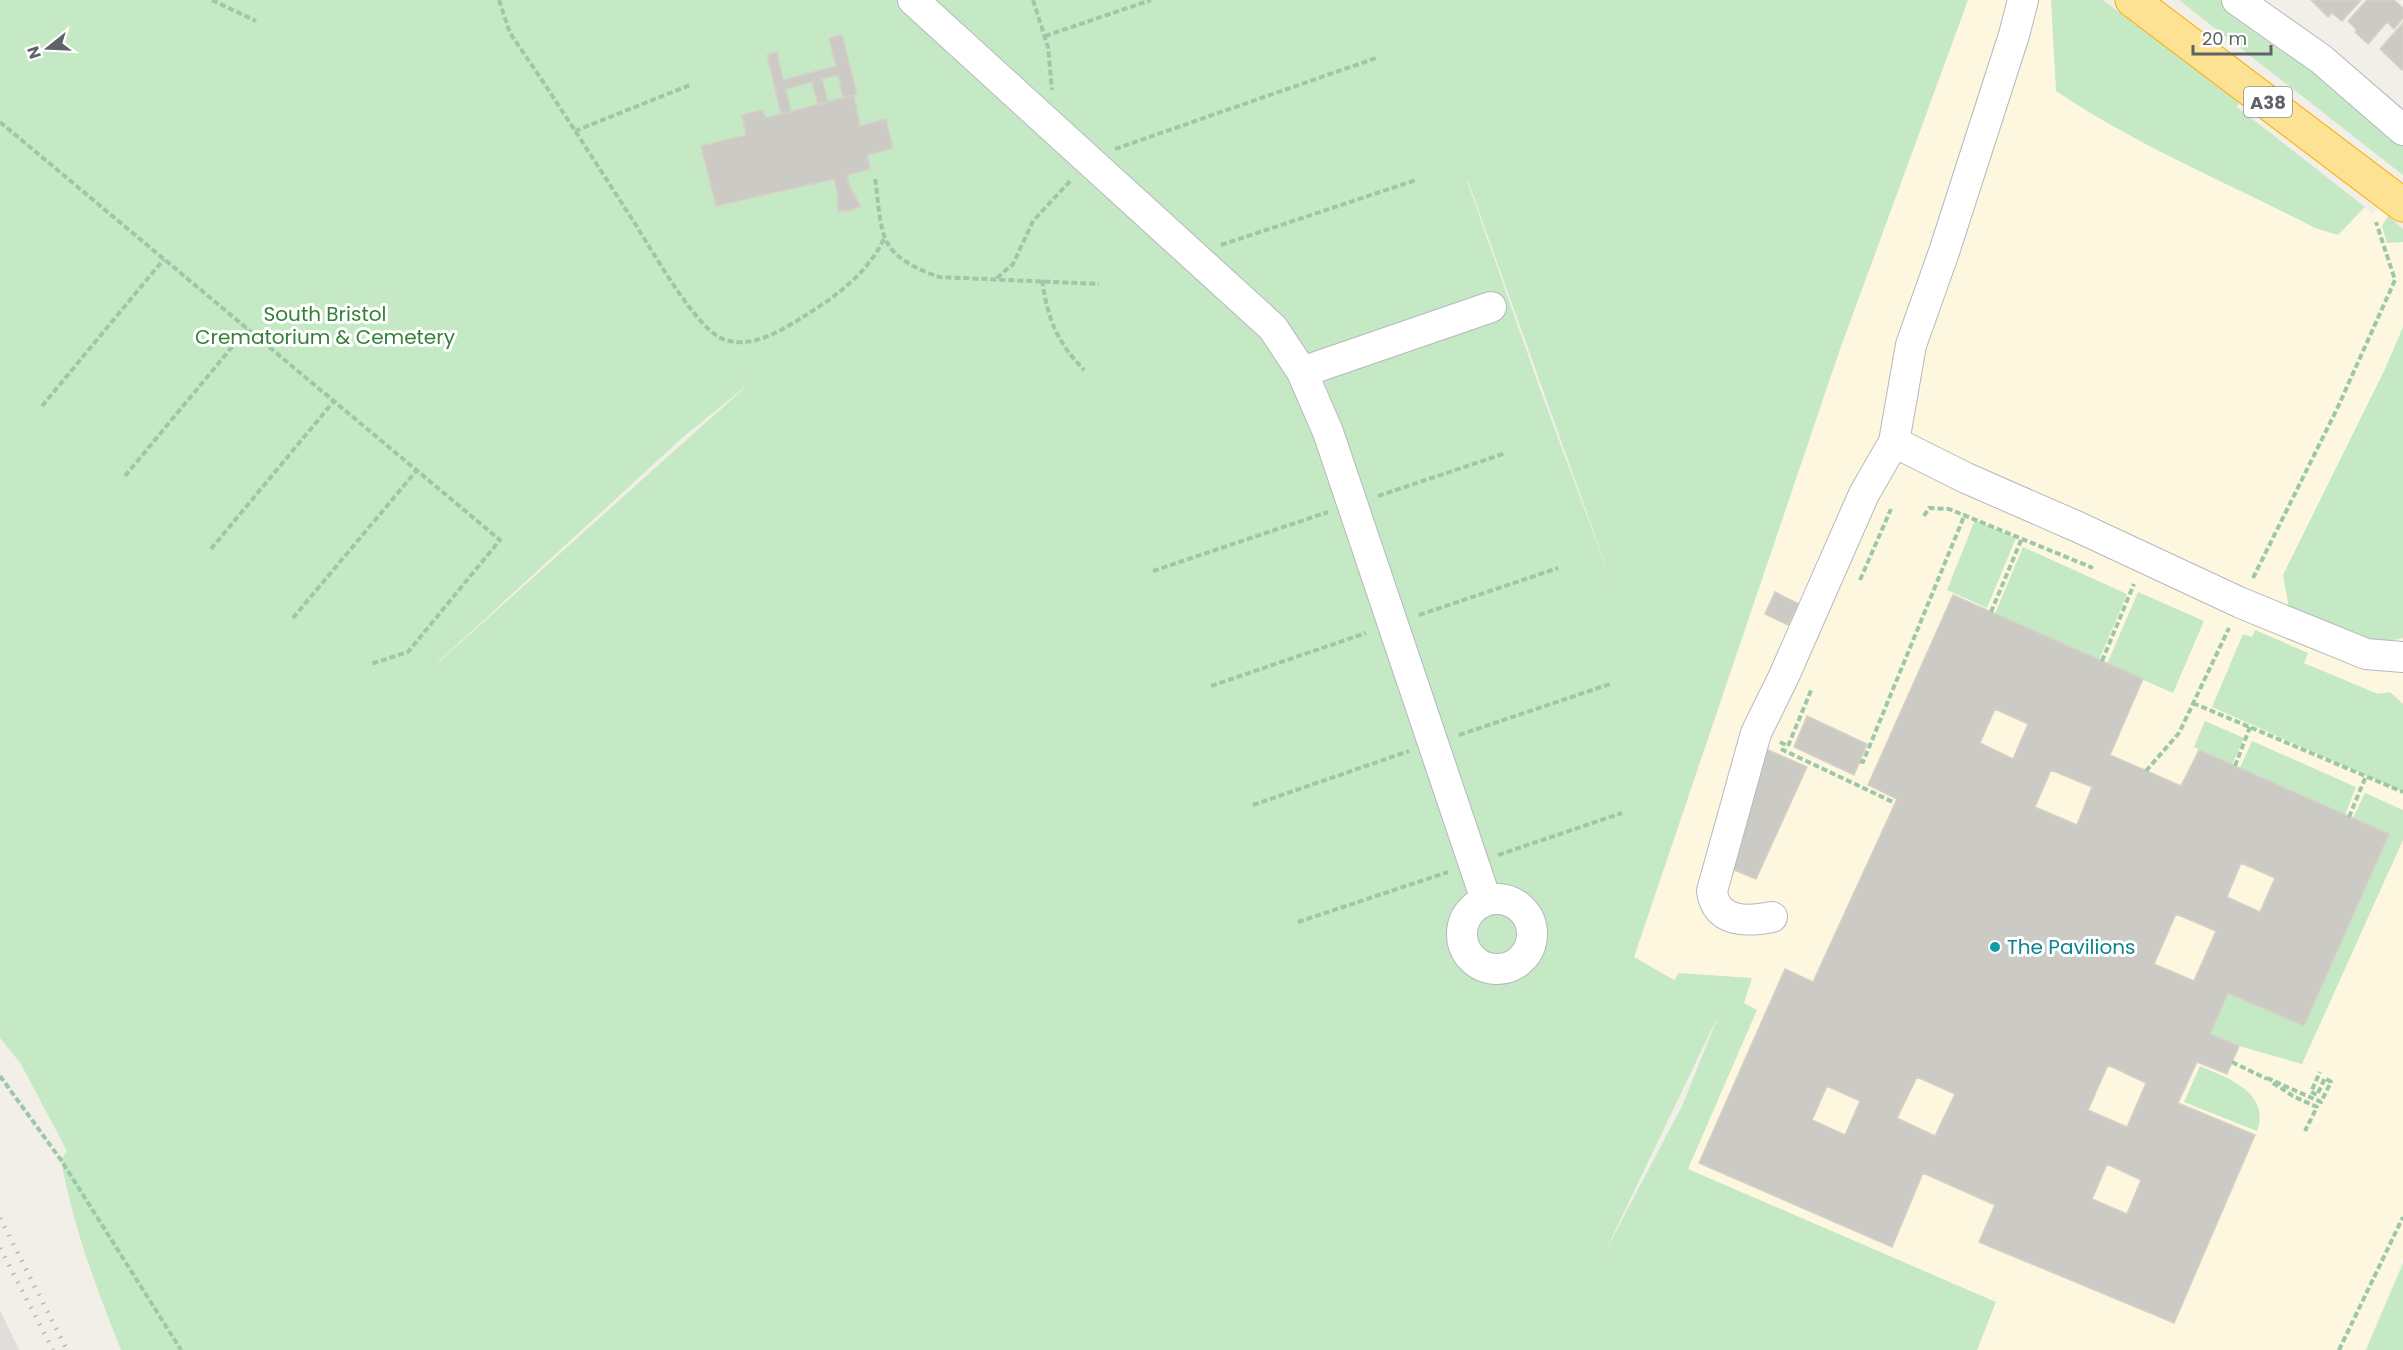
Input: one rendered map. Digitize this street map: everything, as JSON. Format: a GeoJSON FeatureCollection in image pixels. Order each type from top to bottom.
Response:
{"type":"FeatureCollection","features":[{"type":"Feature","properties":{"kind":"highway","name":"A38"},"geometry":{"type":"LineString","coordinates":[[2132,0],[2393,197]]}},
{"type":"Feature","properties":{"kind":"street"},"geometry":{"type":"LineString","coordinates":[[913,0],[1273,328],[1302,372],[1328,432],[1486,900]]}},
{"type":"Feature","properties":{"kind":"street"},"geometry":{"type":"LineString","coordinates":[[1772,917],[1752,921],[1733,918],[1721,911],[1713,901],[1712,891],[1756,733],[1784,676],[1864,494],[1894,442],[1911,345],[1944,252],[2014,35],[2023,0]]}},
{"type":"Feature","properties":{"kind":"street"},"geometry":{"type":"LineString","coordinates":[[2237,0],[2321,59],[2403,130]]}},
{"type":"Feature","properties":{"kind":"street"},"geometry":{"type":"LineString","coordinates":[[1302,372],[1491,307]]}},
{"type":"Feature","properties":{"kind":"street"},"geometry":{"type":"LineString","coordinates":[[1894,442],[1978,483],[2241,603],[2366,654],[2403,657]]}},
{"type":"Feature","properties":{"kind":"path"},"geometry":{"type":"LineString","coordinates":[[212,0],[256,21]]}},
{"type":"Feature","properties":{"kind":"path"},"geometry":{"type":"LineString","coordinates":[[499,0],[510,33],[698,318],[716,336],[728,341],[752,341],[783,329],[819,306],[869,264],[879,252],[885,236]]}},
{"type":"Feature","properties":{"kind":"path"},"geometry":{"type":"LineString","coordinates":[[1033,0],[1048,47],[1053,102],[1041,116]]}},
{"type":"Feature","properties":{"kind":"path"},"geometry":{"type":"LineString","coordinates":[[1045,36],[1151,0]]}},
{"type":"Feature","properties":{"kind":"path"},"geometry":{"type":"LineString","coordinates":[[997,278],[1013,264],[1033,221],[1089,160],[1376,58]]}},
{"type":"Feature","properties":{"kind":"path"},"geometry":{"type":"LineString","coordinates":[[575,131],[690,85]]}},
{"type":"Feature","properties":{"kind":"path"},"geometry":{"type":"LineString","coordinates":[[0,122],[500,540],[408,652],[371,663]]}},
{"type":"Feature","properties":{"kind":"path"},"geometry":{"type":"LineString","coordinates":[[875,179],[887,244],[901,257],[924,272],[939,277],[1099,284]]}},
{"type":"Feature","properties":{"kind":"path"},"geometry":{"type":"LineString","coordinates":[[1193,256],[1416,180]]}},
{"type":"Feature","properties":{"kind":"path"},"geometry":{"type":"LineString","coordinates":[[2146,771],[2180,733],[2337,409],[2395,280],[2369,202],[2393,197]]}},
{"type":"Feature","properties":{"kind":"path"},"geometry":{"type":"LineString","coordinates":[[42,406],[164,259]]}},
{"type":"Feature","properties":{"kind":"path"},"geometry":{"type":"LineString","coordinates":[[1042,280],[1048,316],[1058,338],[1066,351],[1084,370]]}},
{"type":"Feature","properties":{"kind":"path"},"geometry":{"type":"LineString","coordinates":[[125,476],[247,329]]}},
{"type":"Feature","properties":{"kind":"path"},"geometry":{"type":"LineString","coordinates":[[211,549],[334,401]]}},
{"type":"Feature","properties":{"kind":"path"},"geometry":{"type":"LineString","coordinates":[[293,618],[417,470]]}},
{"type":"Feature","properties":{"kind":"path"},"geometry":{"type":"LineString","coordinates":[[1860,761],[1863,762],[1978,483]]}},
{"type":"Feature","properties":{"kind":"path"},"geometry":{"type":"LineString","coordinates":[[1991,612],[2022,538]]}},
{"type":"Feature","properties":{"kind":"path"},"geometry":{"type":"LineString","coordinates":[[2102,661],[2134,585]]}},
{"type":"Feature","properties":{"kind":"path"},"geometry":{"type":"LineString","coordinates":[[2193,703],[2403,792]]}},
{"type":"Feature","properties":{"kind":"path"},"geometry":{"type":"LineString","coordinates":[[2235,766],[2250,727]]}},
{"type":"Feature","properties":{"kind":"path"},"geometry":{"type":"LineString","coordinates":[[1795,756],[1895,803]]}},
{"type":"Feature","properties":{"kind":"path"},"geometry":{"type":"LineString","coordinates":[[2349,817],[2366,776]]}},
{"type":"Feature","properties":{"kind":"path"},"geometry":{"type":"LineString","coordinates":[[1298,922],[1622,813]]}},
{"type":"Feature","properties":{"kind":"path"},"geometry":{"type":"LineString","coordinates":[[2232,1062],[2321,1102],[2331,1082],[2325,1078],[2317,1095],[2311,1092],[2320,1072]]}},
{"type":"Feature","properties":{"kind":"path"},"geometry":{"type":"LineString","coordinates":[[0,1076],[61,1160],[181,1350]]}},
{"type":"Feature","properties":{"kind":"path"},"geometry":{"type":"LineString","coordinates":[[2267,1078],[2293,1096],[2317,1107],[2305,1131]]}},
{"type":"Feature","properties":{"kind":"path"},"geometry":{"type":"LineString","coordinates":[[2339,1350],[2403,1217]]}},
{"type":"Feature","properties":{"kind":"shaded area"},"geometry":{"type":"Polygon","coordinates":[[[1968,0],[2103,0],[2239,103],[2237,107],[2372,214],[2378,208],[2403,229],[2403,1260],[2365,1350],[1625,1350],[1591,1281],[1683,1104],[1722,1007],[1634,957],[1839,352],[1968,0]]]}},
{"type":"Feature","properties":{"kind":"shaded area"},"geometry":{"type":"Polygon","coordinates":[[[0,1310],[19,1350],[0,1350],[0,1310]]]}},
{"type":"Feature","properties":{"kind":"green space","name":"South Bristol Crematorium & Cemetery"},"geometry":{"type":"Polygon","coordinates":[[[0,0],[1968,0],[1839,352],[1634,957],[1674,980],[1679,973],[1752,978],[1744,1003],[1757,1010],[1688,1169],[1996,1302],[1977,1350],[121,1350],[94,1280],[72,1209],[61,1160],[67,1151],[21,1064],[0,1038],[0,0]],[[1468,181],[1541,392],[1616,594],[1468,181]],[[751,382],[682,438],[437,663],[751,382]],[[1716,1020],[1602,1258],[1683,1104],[1716,1020]]]}},
{"type":"Feature","properties":{"kind":"green space"},"geometry":{"type":"Polygon","coordinates":[[[2051,0],[2103,0],[2239,103],[2237,107],[2365,207],[2338,235],[2315,228],[2151,147],[2056,91],[2051,0]]]}},
{"type":"Feature","properties":{"kind":"green space"},"geometry":{"type":"Polygon","coordinates":[[[2179,0],[2226,0],[2403,138],[2403,175],[2179,0]]]}},
{"type":"Feature","properties":{"kind":"green space"},"geometry":{"type":"Polygon","coordinates":[[[2388,216],[2403,229],[2403,242],[2387,243],[2382,226],[2388,216]]]}},
{"type":"Feature","properties":{"kind":"green space"},"geometry":{"type":"Polygon","coordinates":[[[2403,327],[2403,638],[2390,640],[2345,632],[2289,608],[2283,575],[2384,371],[2403,327]]]}},
{"type":"Feature","properties":{"kind":"green space"},"geometry":{"type":"Polygon","coordinates":[[[1975,520],[2016,538],[1987,608],[1947,590],[1975,520]]]}},
{"type":"Feature","properties":{"kind":"green space"},"geometry":{"type":"Polygon","coordinates":[[[2023,547],[2127,594],[2099,660],[1995,614],[2023,547]]]}},
{"type":"Feature","properties":{"kind":"green space"},"geometry":{"type":"Polygon","coordinates":[[[2138,592],[2204,621],[2173,693],[2107,664],[2138,592]]]}},
{"type":"Feature","properties":{"kind":"green space"},"geometry":{"type":"Polygon","coordinates":[[[2255,630],[2308,653],[2304,663],[2378,694],[2390,692],[2403,704],[2403,792],[2212,707],[2243,634],[2252,637],[2255,630]]]}},
{"type":"Feature","properties":{"kind":"green space"},"geometry":{"type":"Polygon","coordinates":[[[2205,721],[2244,738],[2232,765],[2194,747],[2205,721]]]}},
{"type":"Feature","properties":{"kind":"green space"},"geometry":{"type":"Polygon","coordinates":[[[2252,741],[2356,787],[2345,815],[2240,768],[2252,741]]]}},
{"type":"Feature","properties":{"kind":"green space"},"geometry":{"type":"Polygon","coordinates":[[[2365,793],[2403,810],[2403,840],[2302,1064],[2239,1046],[2210,1034],[2228,993],[2304,1025],[2389,834],[2353,818],[2365,793]]]}},
{"type":"Feature","properties":{"kind":"green space"},"geometry":{"type":"Polygon","coordinates":[[[2200,1066],[2234,1082],[2252,1097],[2258,1106],[2260,1118],[2257,1131],[2184,1102],[2200,1066]]]}},
{"type":"Feature","properties":{"kind":"green space"},"geometry":{"type":"Polygon","coordinates":[[[2403,1264],[2403,1350],[2366,1350],[2403,1264]]]}},
{"type":"Feature","properties":{"kind":"building"},"geometry":{"type":"Polygon","coordinates":[[[2311,0],[2361,0],[2342,21],[2332,13],[2328,17],[2311,0]]]}},
{"type":"Feature","properties":{"kind":"building"},"geometry":{"type":"Polygon","coordinates":[[[2367,0],[2394,0],[2403,8],[2403,18],[2394,29],[2387,22],[2368,44],[2355,32],[2357,30],[2348,21],[2367,0]]]}},
{"type":"Feature","properties":{"kind":"building"},"geometry":{"type":"Polygon","coordinates":[[[2403,23],[2403,69],[2402,70],[2380,49],[2403,23]]]}},
{"type":"Feature","properties":{"kind":"building"},"geometry":{"type":"Polygon","coordinates":[[[842,35],[857,94],[843,98],[838,75],[822,79],[828,102],[818,105],[812,82],[786,89],[791,112],[781,114],[767,55],[777,52],[783,80],[836,66],[829,38],[842,35]]]}},
{"type":"Feature","properties":{"kind":"building"},"geometry":{"type":"Polygon","coordinates":[[[854,95],[860,126],[886,119],[893,148],[867,155],[870,169],[847,175],[850,188],[861,206],[851,211],[838,211],[834,179],[716,206],[701,146],[746,135],[742,115],[762,110],[766,118],[854,95]]]}},
{"type":"Feature","properties":{"kind":"building"},"geometry":{"type":"Polygon","coordinates":[[[1775,592],[1799,604],[1788,625],[1765,614],[1775,592]]]}},
{"type":"Feature","properties":{"kind":"building","name":"The Pavilions"},"geometry":{"type":"Polygon","coordinates":[[[1953,595],[2143,679],[2110,755],[2181,786],[2199,750],[2389,834],[2304,1026],[2228,993],[2210,1034],[2239,1046],[2227,1074],[2197,1062],[2178,1103],[2255,1135],[2174,1323],[1979,1242],[1995,1205],[1923,1173],[1892,1247],[1699,1163],[1785,969],[1813,982],[1897,799],[1868,785],[1953,595]],[[1995,709],[1980,743],[2013,759],[2028,724],[1995,709]],[[2051,770],[2035,807],[2077,825],[2092,787],[2051,770]],[[2241,863],[2227,897],[2260,912],[2275,878],[2241,863]],[[2176,914],[2154,964],[2194,981],[2216,931],[2176,914]],[[2108,1065],[2088,1110],[2127,1127],[2146,1083],[2108,1065]],[[1917,1077],[1897,1118],[1935,1136],[1955,1094],[1917,1077]],[[1827,1086],[1812,1120],[1845,1135],[1860,1101],[1827,1086]],[[2107,1164],[2092,1199],[2127,1214],[2141,1180],[2107,1164]]]}},
{"type":"Feature","properties":{"kind":"building"},"geometry":{"type":"Polygon","coordinates":[[[1807,716],[1867,744],[1854,775],[1794,747],[1807,716]]]}},
{"type":"Feature","properties":{"kind":"building"},"geometry":{"type":"Polygon","coordinates":[[[1766,749],[1807,767],[1756,879],[1734,870],[1766,749]]]}},
{"type":"Feature","properties":{"kind":"railway"},"geometry":{"type":"LineString","coordinates":[[0,1218],[67,1350]]}},
{"type":"Feature","properties":{"kind":"railway"},"geometry":{"type":"LineString","coordinates":[[0,1248],[53,1350]]}},
{"type":"Feature","properties":{"kind":"place","name":"The Pavilions"},"geometry":{"type":"Point","coordinates":[1995,947]}}]}
